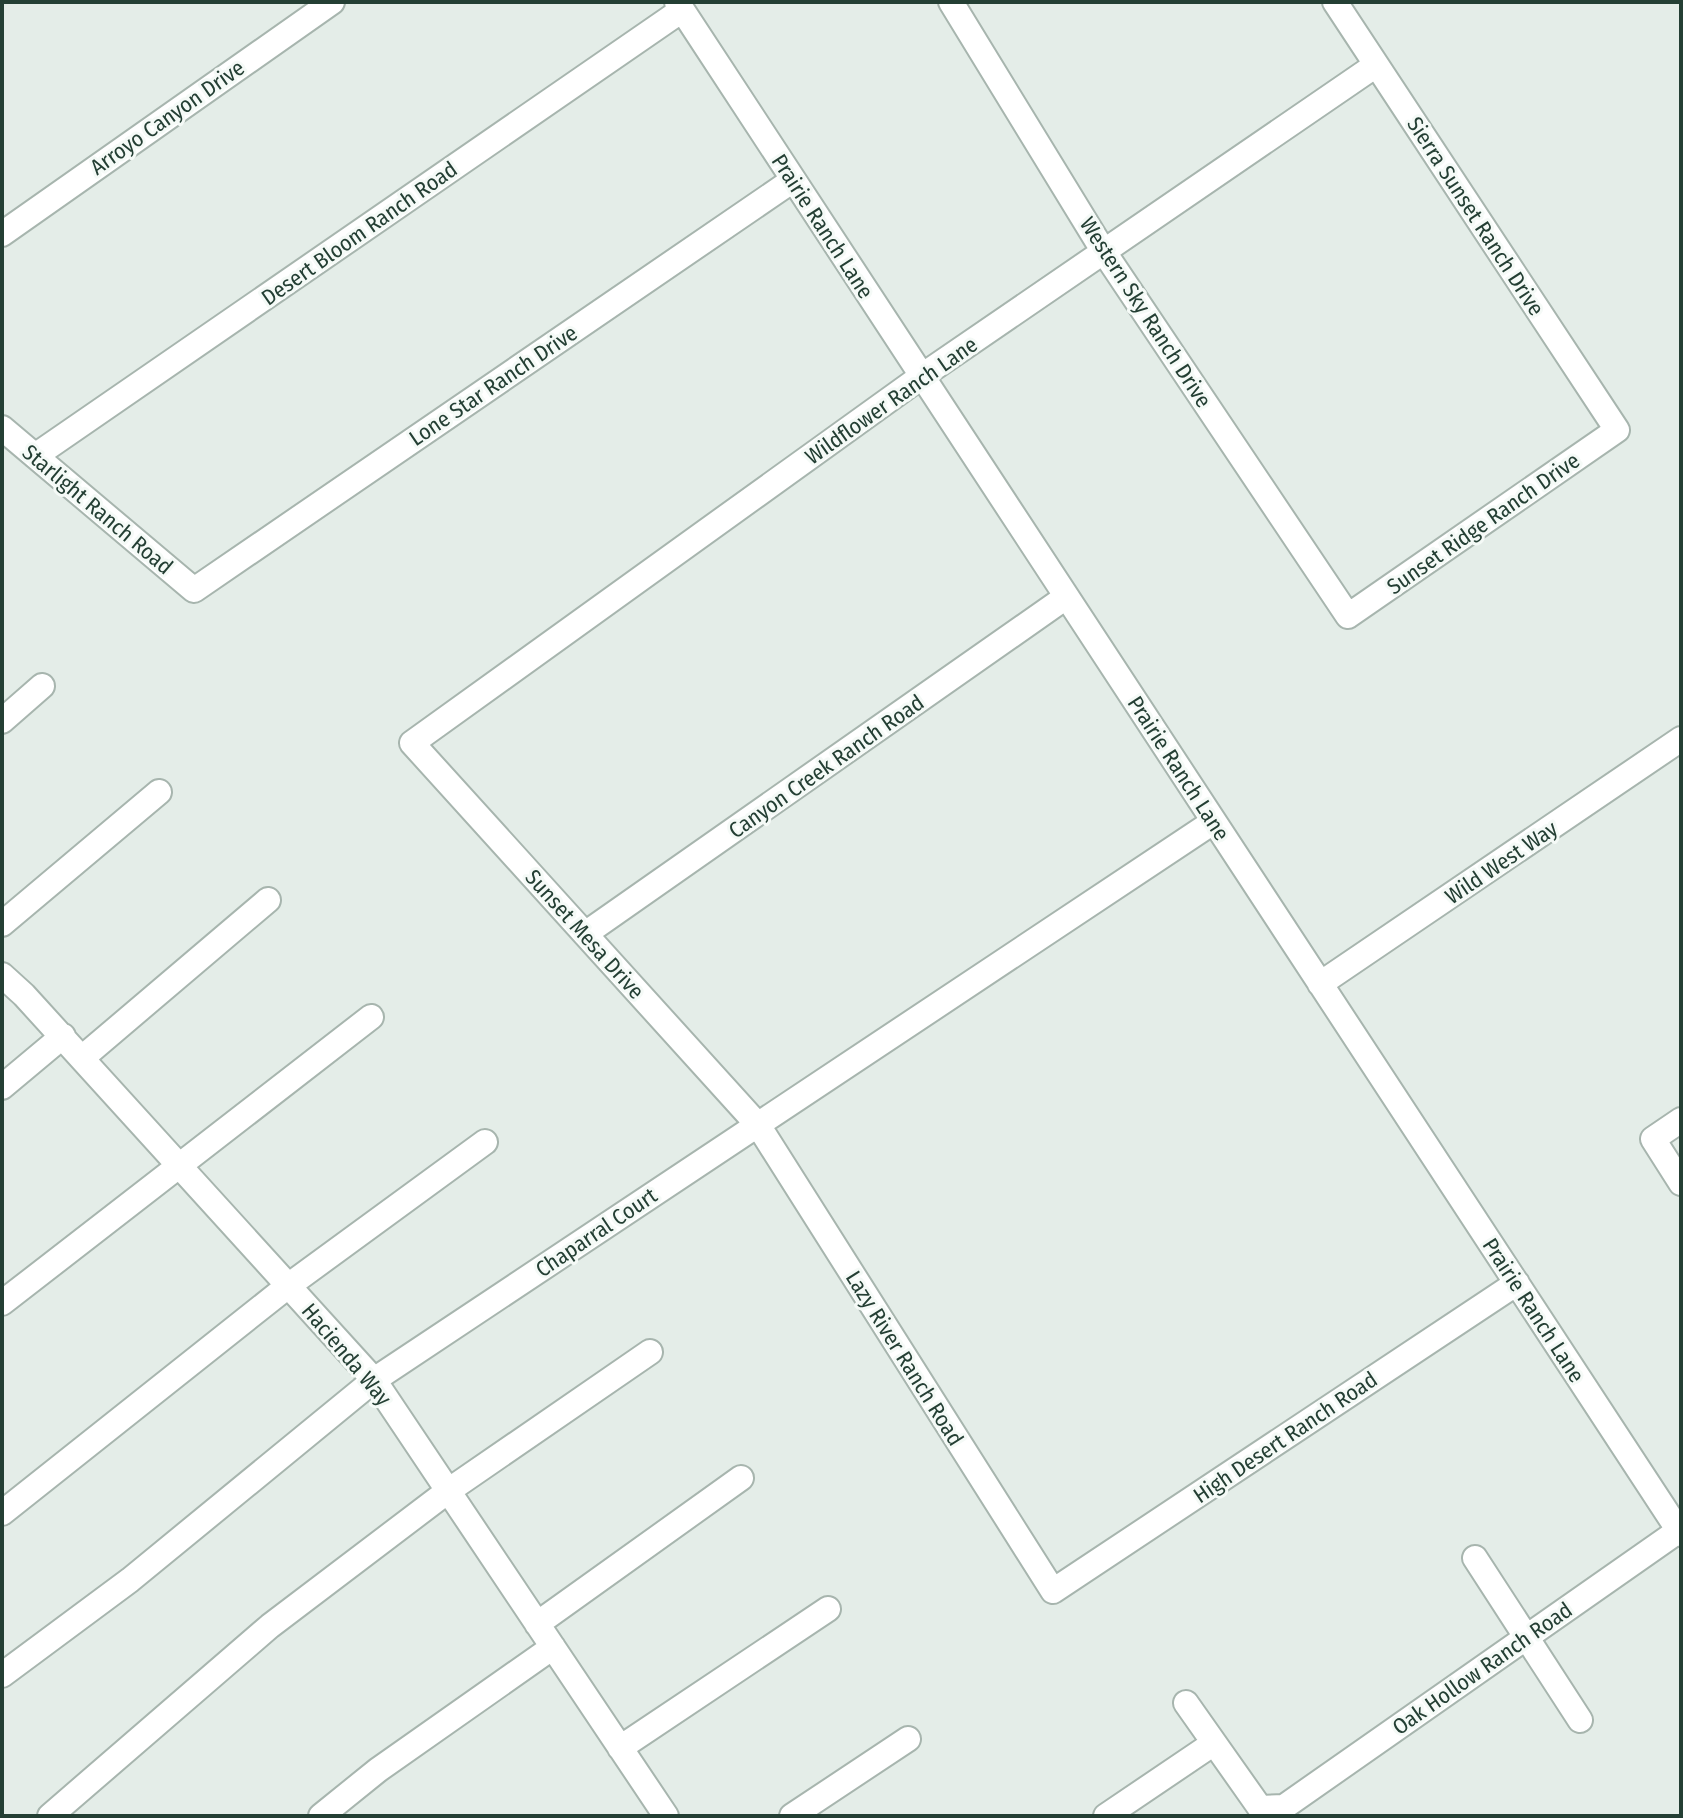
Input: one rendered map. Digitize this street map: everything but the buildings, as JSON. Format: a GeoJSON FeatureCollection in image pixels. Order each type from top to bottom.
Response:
{"type":"FeatureCollection","features":[{"type":"Feature","properties":{"kind":"street","name":"Arroyo Canyon Drive"},"geometry":{"type":"LineString","coordinates":[[2,234],[332,2]]}},
{"type":"Feature","properties":{"kind":"street","name":"Western Sky Ranch Drive"},"geometry":{"type":"LineString","coordinates":[[951,2],[1104,252],[1348,616]]}},
{"type":"Feature","properties":{"kind":"street","name":"Sierra Sunset Ranch Drive"},"geometry":{"type":"LineString","coordinates":[[1335,2],[1617,430]]}},
{"type":"Feature","properties":{"kind":"street","name":"Prairie Ranch Lane"},"geometry":{"type":"LineString","coordinates":[[679,6],[1680,1531]]}},
{"type":"Feature","properties":{"kind":"street","name":"Desert Bloom Ranch Road"},"geometry":{"type":"LineString","coordinates":[[35,456],[679,6]]}},
{"type":"Feature","properties":{"kind":"street","name":"Wildflower Ranch Lane"},"geometry":{"type":"LineString","coordinates":[[412,743],[922,376],[1376,65]]}},
{"type":"Feature","properties":{"kind":"street","name":"Lone Star Ranch Drive"},"geometry":{"type":"LineString","coordinates":[[194,590],[793,180]]}},
{"type":"Feature","properties":{"kind":"street","name":"Starlight Ranch Road"},"geometry":{"type":"LineString","coordinates":[[2,428],[194,590]]}},
{"type":"Feature","properties":{"kind":"street","name":"Sunset Ridge Ranch Drive"},"geometry":{"type":"LineString","coordinates":[[1348,616],[1617,430]]}},
{"type":"Feature","properties":{"kind":"street","name":"Canyon Creek Ranch Road"},"geometry":{"type":"LineString","coordinates":[[585,934],[1066,597]]}},
{"type":"Feature","properties":{"kind":"street"},"geometry":{"type":"LineString","coordinates":[[2,721],[42,686]]}},
{"type":"Feature","properties":{"kind":"street","name":"Wild West Way"},"geometry":{"type":"LineString","coordinates":[[1320,984],[1681,739]]}},
{"type":"Feature","properties":{"kind":"street","name":"Sunset Mesa Drive"},"geometry":{"type":"LineString","coordinates":[[412,743],[758,1125]]}},
{"type":"Feature","properties":{"kind":"street"},"geometry":{"type":"LineString","coordinates":[[2,924],[159,792]]}},
{"type":"Feature","properties":{"kind":"street","name":"Chaparral Court"},"geometry":{"type":"LineString","coordinates":[[2,1675],[130,1580],[374,1380],[1213,822]]}},
{"type":"Feature","properties":{"kind":"street"},"geometry":{"type":"LineString","coordinates":[[82,1058],[268,900]]}},
{"type":"Feature","properties":{"kind":"street","name":"Hacienda Way"},"geometry":{"type":"LineString","coordinates":[[2,975],[63,1036],[374,1380],[666,1816]]}},
{"type":"Feature","properties":{"kind":"street"},"geometry":{"type":"LineString","coordinates":[[2,1303],[371,1017]]}},
{"type":"Feature","properties":{"kind":"street"},"geometry":{"type":"LineString","coordinates":[[2,1087],[63,1036]]}},
{"type":"Feature","properties":{"kind":"street"},"geometry":{"type":"LineString","coordinates":[[1681,1120],[1653,1139],[1681,1183]]}},
{"type":"Feature","properties":{"kind":"street","name":"Lazy River Ranch Road"},"geometry":{"type":"LineString","coordinates":[[758,1125],[1053,1591]]}},
{"type":"Feature","properties":{"kind":"street"},"geometry":{"type":"LineString","coordinates":[[2,1513],[288,1286],[485,1142]]}},
{"type":"Feature","properties":{"kind":"street","name":"High Desert Ranch Road"},"geometry":{"type":"LineString","coordinates":[[1053,1591],[1517,1283]]}},
{"type":"Feature","properties":{"kind":"street"},"geometry":{"type":"LineString","coordinates":[[50,1816],[270,1626],[448,1491],[650,1352]]}},
{"type":"Feature","properties":{"kind":"street"},"geometry":{"type":"LineString","coordinates":[[537,1624],[741,1478]]}},
{"type":"Feature","properties":{"kind":"street","name":"Oak Hollow Ranch Road"},"geometry":{"type":"LineString","coordinates":[[1286,1812],[1528,1636],[1680,1531]]}},
{"type":"Feature","properties":{"kind":"street"},"geometry":{"type":"LineString","coordinates":[[1475,1558],[1580,1720]]}},
{"type":"Feature","properties":{"kind":"street"},"geometry":{"type":"LineString","coordinates":[[620,1748],[828,1609]]}},
{"type":"Feature","properties":{"kind":"street"},"geometry":{"type":"LineString","coordinates":[[321,1816],[378,1770],[553,1647]]}},
{"type":"Feature","properties":{"kind":"street"},"geometry":{"type":"LineString","coordinates":[[1186,1703],[1260,1808],[1286,1812]]}},
{"type":"Feature","properties":{"kind":"street"},"geometry":{"type":"LineString","coordinates":[[792,1816],[908,1739]]}},
{"type":"Feature","properties":{"kind":"street"},"geometry":{"type":"LineString","coordinates":[[1106,1816],[1214,1743]]}}]}
